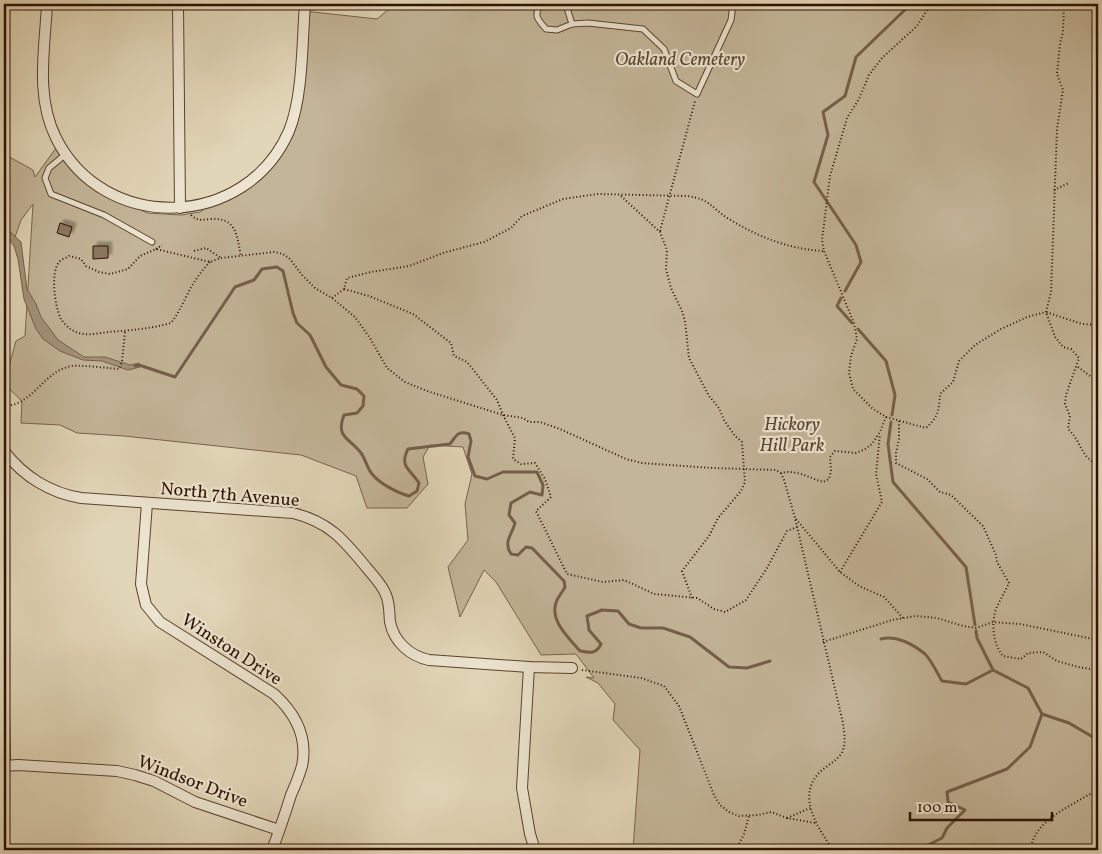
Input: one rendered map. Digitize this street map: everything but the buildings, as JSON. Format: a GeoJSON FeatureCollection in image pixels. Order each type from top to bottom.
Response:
{"type":"FeatureCollection","features":[{"type":"Feature","properties":{"kind":"street"},"geometry":{"type":"LineString","coordinates":[[47,4],[42,86],[44,104],[56,138],[66,154],[85,176],[115,196],[131,203],[149,207],[183,208],[214,201],[245,185],[259,174],[281,147],[292,123],[298,98],[305,4]]}},
{"type":"Feature","properties":{"kind":"street"},"geometry":{"type":"LineString","coordinates":[[178,4],[183,208]]}},
{"type":"Feature","properties":{"kind":"street","name":"North 7th Avenue"},"geometry":{"type":"LineString","coordinates":[[4,451],[13,463],[26,474],[66,496],[293,513],[308,517],[321,522],[340,536],[381,585],[388,601],[393,631],[398,641],[410,652],[429,660],[572,668]]}},
{"type":"Feature","properties":{"kind":"street","name":"Winston Drive"},"geometry":{"type":"LineString","coordinates":[[147,503],[141,584],[144,600],[152,614],[169,628],[274,694],[285,704],[299,727],[303,741],[302,765],[272,850]]}},
{"type":"Feature","properties":{"kind":"street"},"geometry":{"type":"LineString","coordinates":[[4,569],[4,595]]}},
{"type":"Feature","properties":{"kind":"street"},"geometry":{"type":"LineString","coordinates":[[529,667],[522,788],[530,834],[535,850]]}},
{"type":"Feature","properties":{"kind":"street"},"geometry":{"type":"LineString","coordinates":[[4,714],[4,766]]}},
{"type":"Feature","properties":{"kind":"street","name":"Windsor Drive"},"geometry":{"type":"LineString","coordinates":[[4,766],[18,765],[117,771],[136,775],[154,781],[196,802],[279,830]]}},
{"type":"Feature","properties":{"kind":"lane"},"geometry":{"type":"LineString","coordinates":[[540,4],[536,12],[538,20],[546,29],[558,30],[572,24],[588,23],[643,29],[664,49],[676,81],[696,94],[731,20],[733,4]]}},
{"type":"Feature","properties":{"kind":"lane"},"geometry":{"type":"LineString","coordinates":[[564,4],[572,24]]}},
{"type":"Feature","properties":{"kind":"lane"},"geometry":{"type":"LineString","coordinates":[[66,154],[50,168],[45,178],[51,194],[104,215],[152,242]]}},
{"type":"Feature","properties":{"kind":"path"},"geometry":{"type":"LineString","coordinates":[[931,4],[917,26],[882,58],[869,76],[859,99],[847,118],[830,176],[822,240],[824,250],[854,323],[857,339],[851,356],[850,372],[853,389],[872,408],[886,417],[926,428],[934,421],[939,411],[940,394],[953,382],[959,361],[975,345],[1001,329],[1027,317],[1046,312],[1082,324],[1098,325]]}},
{"type":"Feature","properties":{"kind":"path"},"geometry":{"type":"LineString","coordinates":[[1064,4],[1063,32],[1057,74],[1063,90],[1057,129],[1051,292],[1046,312],[1055,337],[1063,346],[1071,349],[1079,358],[1066,395],[1065,404],[1070,416],[1068,429],[1074,435],[1087,457],[1096,463]]}},
{"type":"Feature","properties":{"kind":"path"},"geometry":{"type":"LineString","coordinates":[[660,232],[696,94]]}},
{"type":"Feature","properties":{"kind":"path"},"geometry":{"type":"LineString","coordinates":[[1054,190],[1069,183]]}},
{"type":"Feature","properties":{"kind":"path"},"geometry":{"type":"LineString","coordinates":[[332,298],[344,288],[347,278],[409,266],[443,253],[484,242],[511,228],[522,216],[563,199],[598,194],[701,197],[728,219],[771,240],[807,250],[824,250]]}},
{"type":"Feature","properties":{"kind":"path"},"geometry":{"type":"LineString","coordinates":[[620,195],[660,232],[667,250],[666,269],[671,288],[685,321],[689,358],[710,396],[719,408],[724,420],[735,436],[742,442],[745,482],[741,491],[718,518],[709,536],[682,571],[692,598]]}},
{"type":"Feature","properties":{"kind":"path"},"geometry":{"type":"LineString","coordinates":[[183,208],[194,219],[217,219],[226,221],[233,226],[241,257]]}},
{"type":"Feature","properties":{"kind":"path"},"geometry":{"type":"LineString","coordinates":[[162,245],[140,256],[128,268],[110,274],[99,272],[86,266],[81,259],[69,256],[61,260],[58,264],[54,285],[60,318],[67,327],[78,333],[90,334],[125,332],[171,323],[197,278],[210,262],[221,258],[274,252],[283,254],[290,259],[315,288],[332,298],[355,317],[370,338],[379,357],[387,368],[405,382],[427,391],[503,415],[523,418],[529,422],[540,422],[626,459],[642,463],[776,470],[781,473],[796,472],[823,482],[829,479],[832,466],[830,457],[835,451],[856,453],[865,449],[872,444],[880,432],[886,417]]}},
{"type":"Feature","properties":{"kind":"path"},"geometry":{"type":"LineString","coordinates":[[194,251],[206,248],[221,258]]}},
{"type":"Feature","properties":{"kind":"path"},"geometry":{"type":"LineString","coordinates":[[156,249],[210,262]]}},
{"type":"Feature","properties":{"kind":"path"},"geometry":{"type":"LineString","coordinates":[[344,288],[414,314],[426,322],[451,343],[454,356],[467,362],[497,400],[516,438],[513,459],[521,464],[535,463],[545,479],[551,498],[536,511],[567,574],[603,582],[624,580],[654,594],[697,598],[714,609],[724,612],[746,600],[767,568],[787,530],[797,527]]}},
{"type":"Feature","properties":{"kind":"path"},"geometry":{"type":"LineString","coordinates":[[4,406],[13,406],[21,402],[31,396],[54,374],[72,366],[119,369],[122,362],[125,332]]}},
{"type":"Feature","properties":{"kind":"path"},"geometry":{"type":"LineString","coordinates":[[1098,364],[1098,372]]}},
{"type":"Feature","properties":{"kind":"path"},"geometry":{"type":"LineString","coordinates":[[1077,366],[1098,382],[1096,414],[1098,429],[1095,441],[1098,468]]}},
{"type":"Feature","properties":{"kind":"path"},"geometry":{"type":"LineString","coordinates":[[899,421],[896,463],[927,479],[940,492],[951,495],[983,526],[996,555],[997,562],[1009,583],[996,609],[993,622],[997,648],[1003,656],[1021,658],[1028,653],[1042,652],[1057,661],[1098,670]]}},
{"type":"Feature","properties":{"kind":"path"},"geometry":{"type":"LineString","coordinates":[[840,572],[882,502],[876,474],[880,432]]}},
{"type":"Feature","properties":{"kind":"path"},"geometry":{"type":"LineString","coordinates":[[781,473],[795,518],[843,723],[845,739],[843,751],[840,756],[821,771],[809,790],[815,823],[833,850]]}},
{"type":"Feature","properties":{"kind":"path"},"geometry":{"type":"LineString","coordinates":[[795,518],[840,572],[859,586],[884,597],[903,618]]}},
{"type":"Feature","properties":{"kind":"path"},"geometry":{"type":"LineString","coordinates":[[823,642],[853,631],[916,616],[937,618],[976,628],[993,622],[1042,628],[1098,640]]}},
{"type":"Feature","properties":{"kind":"path"},"geometry":{"type":"LineString","coordinates":[[572,668],[641,678],[664,686],[679,706],[702,766],[720,805],[729,812],[739,816],[749,816],[771,812],[788,818],[815,823]]}},
{"type":"Feature","properties":{"kind":"path"},"geometry":{"type":"LineString","coordinates":[[1031,850],[1031,843],[1045,821],[1098,789]]}},
{"type":"Feature","properties":{"kind":"path"},"geometry":{"type":"LineString","coordinates":[[788,818],[811,807]]}},
{"type":"Feature","properties":{"kind":"path"},"geometry":{"type":"LineString","coordinates":[[736,850],[744,834],[749,816]]}},
{"type":"Feature","properties":{"kind":"green space","name":"Hickory Hill Park"},"geometry":{"type":"Polygon","coordinates":[[[395,4],[1098,4],[1098,850],[633,850],[640,750],[613,720],[615,704],[598,683],[586,677],[594,678],[576,654],[541,655],[496,582],[484,570],[460,617],[448,567],[468,540],[465,504],[472,474],[463,447],[430,445],[423,457],[428,484],[407,508],[367,508],[356,476],[301,455],[124,436],[77,433],[60,425],[21,423],[22,401],[4,384],[16,341],[25,336],[33,204],[21,220],[15,237],[4,226],[4,154],[33,170],[35,177],[59,144],[85,176],[115,196],[147,213],[181,215],[200,212],[214,201],[245,185],[289,131],[304,11],[377,19],[395,4]]]}},
{"type":"Feature","properties":{"kind":"shaded area"},"geometry":{"type":"Polygon","coordinates":[[[4,226],[21,242],[27,289],[41,317],[58,340],[84,357],[105,357],[130,365],[139,363],[140,367],[128,370],[102,361],[83,360],[60,351],[43,339],[36,329],[24,299],[18,259],[14,246],[4,233],[4,226]]]}},
{"type":"Feature","properties":{"kind":"waterway"},"geometry":{"type":"LineString","coordinates":[[845,291],[861,262],[856,245],[814,182],[828,135],[823,112],[845,96],[856,57],[911,4]]}},
{"type":"Feature","properties":{"kind":"waterway"},"geometry":{"type":"LineString","coordinates":[[135,366],[139,365],[175,377],[235,287],[254,280],[262,269],[277,267],[283,271],[297,323],[310,335],[326,367],[341,385],[357,389],[364,396],[363,406],[357,413],[344,415],[341,429],[345,437],[361,453],[375,478],[384,485],[409,496],[417,491],[419,483],[405,464],[408,449],[450,444],[460,433],[469,434],[471,441],[468,457],[475,476],[487,479],[503,472],[537,472],[543,485],[542,495],[530,492],[511,503],[509,515],[515,523],[508,546],[511,554],[518,555],[526,547],[532,548],[564,581],[565,587],[557,600],[555,615],[561,628],[580,651],[593,652],[601,644],[589,630],[587,616],[602,610],[618,611],[629,624],[641,628],[663,628],[690,637],[729,667],[747,668],[770,661]]}},
{"type":"Feature","properties":{"kind":"waterway"},"geometry":{"type":"LineString","coordinates":[[841,298],[837,306],[852,323]]}},
{"type":"Feature","properties":{"kind":"waterway"},"geometry":{"type":"LineString","coordinates":[[858,329],[886,361],[895,395],[892,415]]}},
{"type":"Feature","properties":{"kind":"waterway"},"geometry":{"type":"LineString","coordinates":[[891,422],[888,444],[893,482],[966,567],[975,625]]}},
{"type":"Feature","properties":{"kind":"waterway"},"geometry":{"type":"LineString","coordinates":[[976,631],[977,638],[993,670]]}},
{"type":"Feature","properties":{"kind":"waterway"},"geometry":{"type":"LineString","coordinates":[[881,639],[898,639],[920,650],[930,660],[942,681],[966,684],[993,670],[1028,688],[1042,714],[1030,747],[1007,769],[947,792],[948,802],[965,810],[947,828],[942,838],[918,850]]}},
{"type":"Feature","properties":{"kind":"waterway"},"geometry":{"type":"LineString","coordinates":[[1098,701],[1094,708],[1098,714]]}},
{"type":"Feature","properties":{"kind":"waterway"},"geometry":{"type":"LineString","coordinates":[[1042,714],[1069,723],[1098,740]]}},
{"type":"Feature","properties":{"kind":"park label","name":"Oakland Cemetery"},"geometry":{"type":"Point","coordinates":[680,59]}}]}
